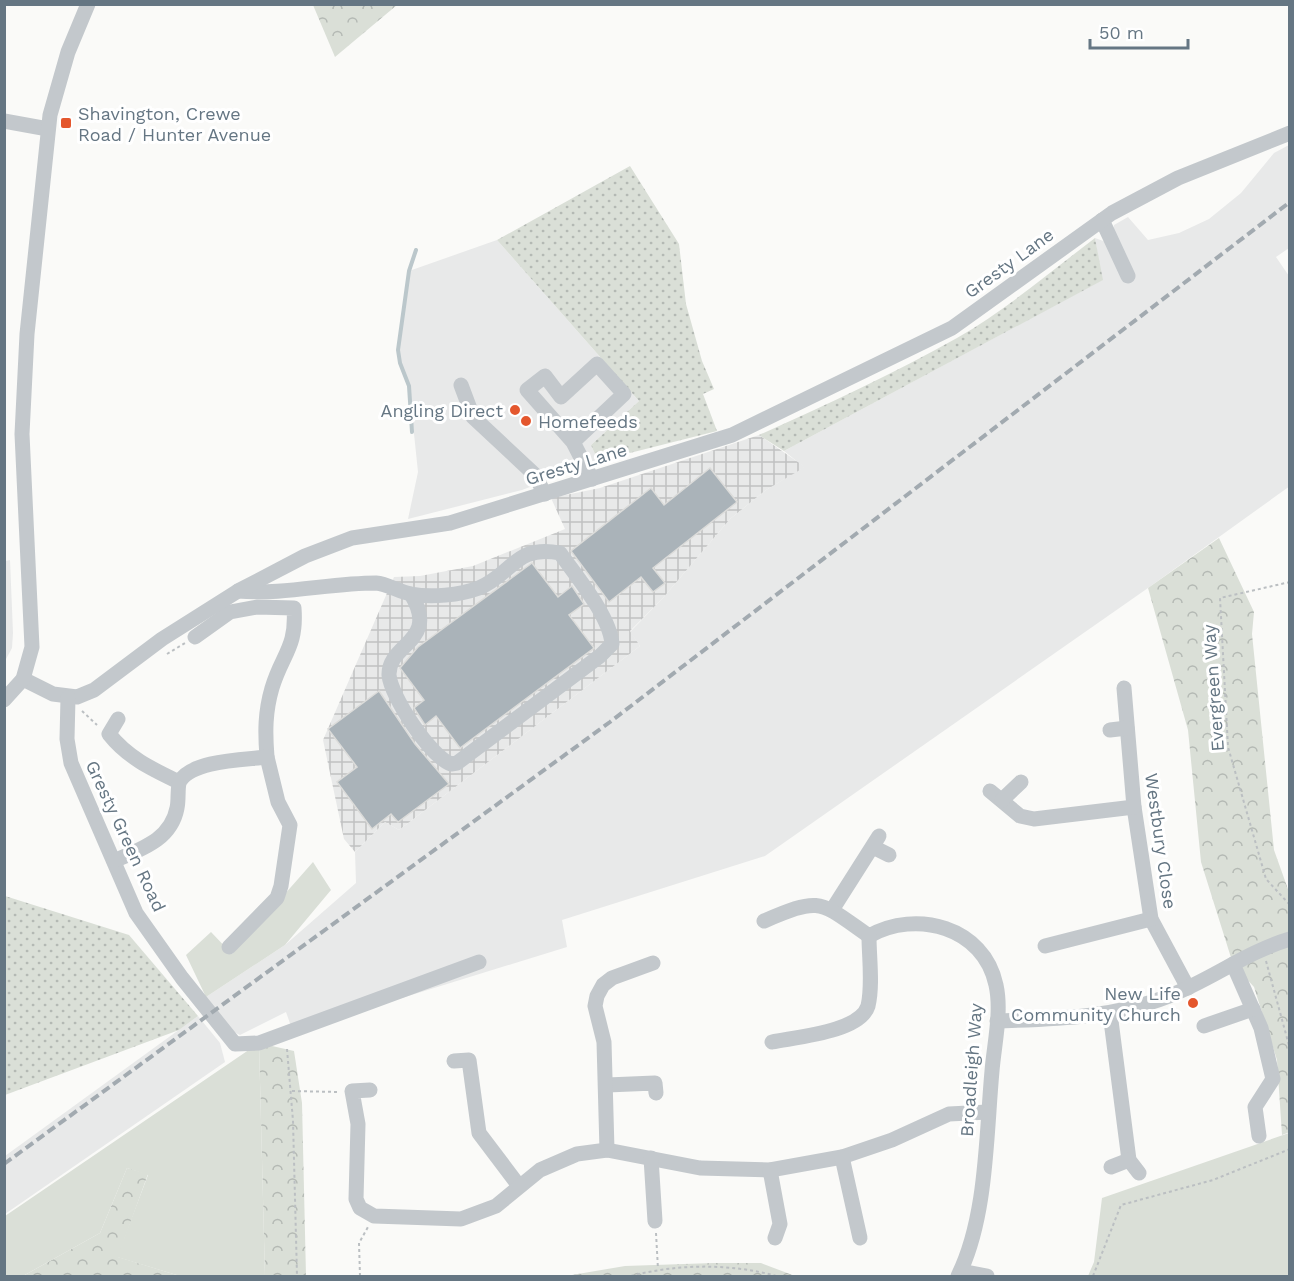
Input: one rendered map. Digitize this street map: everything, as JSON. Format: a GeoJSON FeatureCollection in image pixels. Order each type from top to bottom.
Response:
{"type":"FeatureCollection","features":[{"type":"Feature","properties":{"kind":"street"},"geometry":{"type":"LineString","coordinates":[[4,700],[23,679],[31,657],[33,633],[22,397],[48,129],[62,72],[87,4]]}},
{"type":"Feature","properties":{"kind":"street"},"geometry":{"type":"LineString","coordinates":[[4,121],[48,129]]}},
{"type":"Feature","properties":{"kind":"street","name":"Gresty Lane"},"geometry":{"type":"LineString","coordinates":[[72,698],[94,690],[162,639],[238,591],[305,556],[352,538],[450,523],[732,435],[952,328],[1102,220],[1178,178],[1290,133]]}},
{"type":"Feature","properties":{"kind":"street"},"geometry":{"type":"LineString","coordinates":[[1102,220],[1128,276]]}},
{"type":"Feature","properties":{"kind":"street"},"geometry":{"type":"LineString","coordinates":[[573,441],[624,394],[597,364],[561,397],[545,376],[527,390],[573,441],[592,479]]}},
{"type":"Feature","properties":{"kind":"street"},"geometry":{"type":"LineString","coordinates":[[462,385],[473,417],[534,474],[545,494]]}},
{"type":"Feature","properties":{"kind":"street"},"geometry":{"type":"LineString","coordinates":[[238,591],[262,593],[378,583],[411,594],[454,594],[480,587],[527,553],[545,550],[560,553],[594,602],[611,636],[612,644],[608,650],[457,763],[451,764],[436,753],[404,710],[389,674],[392,661],[414,638],[420,623],[420,609],[411,594]]}},
{"type":"Feature","properties":{"kind":"street"},"geometry":{"type":"LineString","coordinates":[[195,637],[230,612],[257,607],[294,608],[295,628],[291,648],[273,686],[264,724],[267,757],[278,802],[290,825],[281,886],[277,898],[229,947]]}},
{"type":"Feature","properties":{"kind":"street"},"geometry":{"type":"LineString","coordinates":[[23,679],[54,694],[72,698]]}},
{"type":"Feature","properties":{"kind":"street","name":"Westbury Close"},"geometry":{"type":"LineString","coordinates":[[1124,688],[1134,807],[1151,919],[1188,988]]}},
{"type":"Feature","properties":{"kind":"street","name":"Gresty Green Road"},"geometry":{"type":"LineString","coordinates":[[72,698],[67,739],[71,764],[136,913],[182,978],[235,1044],[260,1043],[289,1030]]}},
{"type":"Feature","properties":{"kind":"street"},"geometry":{"type":"LineString","coordinates":[[118,719],[109,734],[120,748],[140,763],[179,782]]}},
{"type":"Feature","properties":{"kind":"street"},"geometry":{"type":"LineString","coordinates":[[1110,730],[1127,728]]}},
{"type":"Feature","properties":{"kind":"street"},"geometry":{"type":"LineString","coordinates":[[114,861],[165,835],[175,817],[179,782],[188,772],[207,764],[267,757]]}},
{"type":"Feature","properties":{"kind":"street"},"geometry":{"type":"LineString","coordinates":[[1021,782],[996,795],[1020,816],[1034,819],[1134,807]]}},
{"type":"Feature","properties":{"kind":"street"},"geometry":{"type":"LineString","coordinates":[[832,910],[876,842],[889,855]]}},
{"type":"Feature","properties":{"kind":"street"},"geometry":{"type":"LineString","coordinates":[[764,920],[804,904],[819,905],[832,910],[869,936],[869,999],[863,1016],[851,1025],[772,1042]]}},
{"type":"Feature","properties":{"kind":"street"},"geometry":{"type":"LineString","coordinates":[[1045,946],[1151,919]]}},
{"type":"Feature","properties":{"kind":"street","name":"Broadleigh Way"},"geometry":{"type":"LineString","coordinates":[[869,936],[893,925],[919,922],[944,927],[966,939],[982,956],[997,987],[997,1021],[977,1215],[971,1242],[959,1274]]}},
{"type":"Feature","properties":{"kind":"street"},"geometry":{"type":"LineString","coordinates":[[997,1021],[1110,1013],[1149,1003],[1188,988],[1262,947],[1290,939]]}},
{"type":"Feature","properties":{"kind":"street"},"geometry":{"type":"LineString","coordinates":[[289,1030],[479,962]]}},
{"type":"Feature","properties":{"kind":"street"},"geometry":{"type":"LineString","coordinates":[[607,1150],[607,1085],[604,1042],[596,1006],[597,996],[603,985],[612,978],[653,963]]}},
{"type":"Feature","properties":{"kind":"street"},"geometry":{"type":"LineString","coordinates":[[1233,964],[1261,1029],[1273,1080],[1255,1107],[1259,1136]]}},
{"type":"Feature","properties":{"kind":"street"},"geometry":{"type":"LineString","coordinates":[[1204,1026],[1253,1009]]}},
{"type":"Feature","properties":{"kind":"street"},"geometry":{"type":"LineString","coordinates":[[1110,1013],[1129,1160],[1139,1173]]}},
{"type":"Feature","properties":{"kind":"street"},"geometry":{"type":"LineString","coordinates":[[468,1060],[479,1133],[519,1186]]}},
{"type":"Feature","properties":{"kind":"street"},"geometry":{"type":"LineString","coordinates":[[607,1085],[654,1083]]}},
{"type":"Feature","properties":{"kind":"street"},"geometry":{"type":"LineString","coordinates":[[370,1090],[345,1091],[357,1124],[356,1199],[360,1208],[374,1216],[461,1219],[496,1206],[519,1186],[557,1161],[577,1154],[607,1150],[700,1168],[770,1170],[842,1157],[892,1140],[949,1114],[988,1112]]}},
{"type":"Feature","properties":{"kind":"street"},"geometry":{"type":"LineString","coordinates":[[842,1157],[860,1238]]}},
{"type":"Feature","properties":{"kind":"street"},"geometry":{"type":"LineString","coordinates":[[651,1158],[655,1221]]}},
{"type":"Feature","properties":{"kind":"street"},"geometry":{"type":"LineString","coordinates":[[1111,1167],[1129,1160]]}},
{"type":"Feature","properties":{"kind":"street"},"geometry":{"type":"LineString","coordinates":[[770,1170],[783,1228]]}},
{"type":"Feature","properties":{"kind":"street"},"geometry":{"type":"LineString","coordinates":[[959,1274],[987,1276]]}},
{"type":"Feature","properties":{"kind":"path","name":"Evergreen Way"},"geometry":{"type":"LineString","coordinates":[[1290,582],[1220,598],[1228,747],[1266,879],[1290,905]]}},
{"type":"Feature","properties":{"kind":"path"},"geometry":{"type":"LineString","coordinates":[[72,698],[84,715],[109,734]]}},
{"type":"Feature","properties":{"kind":"path"},"geometry":{"type":"LineString","coordinates":[[1262,947],[1290,1049]]}},
{"type":"Feature","properties":{"kind":"path"},"geometry":{"type":"LineString","coordinates":[[289,1030],[297,1276]]}},
{"type":"Feature","properties":{"kind":"path"},"geometry":{"type":"LineString","coordinates":[[292,1091],[345,1091]]}},
{"type":"Feature","properties":{"kind":"path"},"geometry":{"type":"LineString","coordinates":[[1093,1276],[1121,1205],[1213,1180],[1290,1149]]}},
{"type":"Feature","properties":{"kind":"path"},"geometry":{"type":"LineString","coordinates":[[360,1276],[359,1243],[374,1216]]}},
{"type":"Feature","properties":{"kind":"path"},"geometry":{"type":"LineString","coordinates":[[655,1221],[658,1269]]}},
{"type":"Feature","properties":{"kind":"path"},"geometry":{"type":"LineString","coordinates":[[631,1276],[658,1269],[747,1268],[776,1276]]}},
{"type":"Feature","properties":{"kind":"shaded area"},"geometry":{"type":"Polygon","coordinates":[[[1289,145],[1289,248],[1276,257],[1289,276],[1290,486],[765,856],[562,920],[567,947],[347,1015],[292,1029],[286,1012],[240,1035],[234,1032],[206,997],[285,945],[356,883],[355,852],[385,822],[399,830],[640,646],[630,632],[662,599],[730,519],[766,490],[804,467],[784,451],[1102,280],[1095,238],[1106,242],[1113,235],[1114,225],[1128,217],[1148,240],[1179,233],[1209,219],[1241,193],[1274,153],[1289,145]]]}},
{"type":"Feature","properties":{"kind":"shaded area"},"geometry":{"type":"Polygon","coordinates":[[[497,240],[639,401],[591,445],[598,461],[522,490],[408,519],[418,472],[409,386],[400,363],[398,350],[409,271],[497,240]]]}},
{"type":"Feature","properties":{"kind":"shaded area"},"geometry":{"type":"Polygon","coordinates":[[[759,435],[805,467],[766,490],[730,519],[662,599],[630,631],[640,646],[399,830],[385,822],[355,852],[344,839],[323,740],[394,577],[420,576],[473,566],[565,529],[551,498],[600,488],[759,435]]]}},
{"type":"Feature","properties":{"kind":"shaded area"},"geometry":{"type":"Polygon","coordinates":[[[10,560],[13,633],[12,648],[5,661],[5,561],[10,560]]]}},
{"type":"Feature","properties":{"kind":"shaded area"},"geometry":{"type":"Polygon","coordinates":[[[198,1016],[220,1043],[225,1062],[5,1214],[5,1156],[198,1016]]]}},
{"type":"Feature","properties":{"kind":"green space"},"geometry":{"type":"Polygon","coordinates":[[[313,5],[397,5],[335,57],[313,5]]]}},
{"type":"Feature","properties":{"kind":"green space"},"geometry":{"type":"Polygon","coordinates":[[[630,166],[679,244],[686,304],[702,361],[714,389],[703,394],[717,431],[598,461],[591,445],[639,401],[497,240],[630,166]]]}},
{"type":"Feature","properties":{"kind":"green space"},"geometry":{"type":"Polygon","coordinates":[[[1095,238],[1103,280],[784,451],[759,435],[859,389],[957,338],[1010,303],[1095,238]]]}},
{"type":"Feature","properties":{"kind":"green space"},"geometry":{"type":"Polygon","coordinates":[[[1219,538],[1254,612],[1252,634],[1274,850],[1289,892],[1290,1132],[1282,1135],[1277,1060],[1254,987],[1233,964],[1201,862],[1188,730],[1148,588],[1219,538]]]}},
{"type":"Feature","properties":{"kind":"green space"},"geometry":{"type":"Polygon","coordinates":[[[313,862],[331,890],[285,945],[206,997],[186,955],[211,932],[232,954],[313,862]]]}},
{"type":"Feature","properties":{"kind":"green space"},"geometry":{"type":"Polygon","coordinates":[[[5,896],[129,935],[198,1016],[179,1030],[5,1095],[5,896]]]}},
{"type":"Feature","properties":{"kind":"green space"},"geometry":{"type":"Polygon","coordinates":[[[259,1043],[294,1051],[302,1103],[306,1276],[265,1276],[259,1043]]]}},
{"type":"Feature","properties":{"kind":"green space"},"geometry":{"type":"Polygon","coordinates":[[[259,1043],[265,1276],[180,1276],[117,1257],[148,1175],[127,1168],[100,1233],[23,1276],[5,1276],[5,1216],[259,1043]]]}},
{"type":"Feature","properties":{"kind":"green space"},"geometry":{"type":"Polygon","coordinates":[[[1289,1133],[1289,1276],[1088,1276],[1094,1262],[1102,1198],[1289,1133]]]}},
{"type":"Feature","properties":{"kind":"green space"},"geometry":{"type":"Polygon","coordinates":[[[127,1168],[148,1174],[118,1257],[180,1276],[23,1276],[100,1233],[127,1168]]]}},
{"type":"Feature","properties":{"kind":"green space"},"geometry":{"type":"Polygon","coordinates":[[[761,1263],[795,1276],[566,1276],[625,1266],[761,1263]]]}},
{"type":"Feature","properties":{"kind":"building"},"geometry":{"type":"Polygon","coordinates":[[[710,468],[737,502],[653,568],[665,583],[653,592],[641,577],[609,602],[571,551],[651,488],[664,505],[710,468]]]}},
{"type":"Feature","properties":{"kind":"building"},"geometry":{"type":"Polygon","coordinates":[[[532,563],[558,597],[572,586],[584,604],[569,615],[594,648],[460,748],[436,716],[425,725],[414,708],[424,700],[400,668],[418,647],[532,563]]]}},
{"type":"Feature","properties":{"kind":"building"},"geometry":{"type":"Polygon","coordinates":[[[379,691],[415,744],[449,784],[398,822],[391,814],[372,829],[337,782],[357,767],[328,729],[379,691]]]}},
{"type":"Feature","properties":{"kind":"waterway"},"geometry":{"type":"LineString","coordinates":[[412,432],[409,386],[400,363],[398,350],[409,271],[416,250]]}},
{"type":"Feature","properties":{"kind":"railway"},"geometry":{"type":"LineString","coordinates":[[4,1164],[610,722],[1290,202]]}},
{"type":"Feature","properties":{"kind":"place","name":"Shavington, Crewe Road / Hunter Avenue"},"geometry":{"type":"Point","coordinates":[66,123]}},
{"type":"Feature","properties":{"kind":"place","name":"Angling Direct"},"geometry":{"type":"Point","coordinates":[515,410]}},
{"type":"Feature","properties":{"kind":"place","name":"Homefeeds"},"geometry":{"type":"Point","coordinates":[526,421]}},
{"type":"Feature","properties":{"kind":"place","name":"New Life Community Church"},"geometry":{"type":"Point","coordinates":[1193,1003]}}]}
